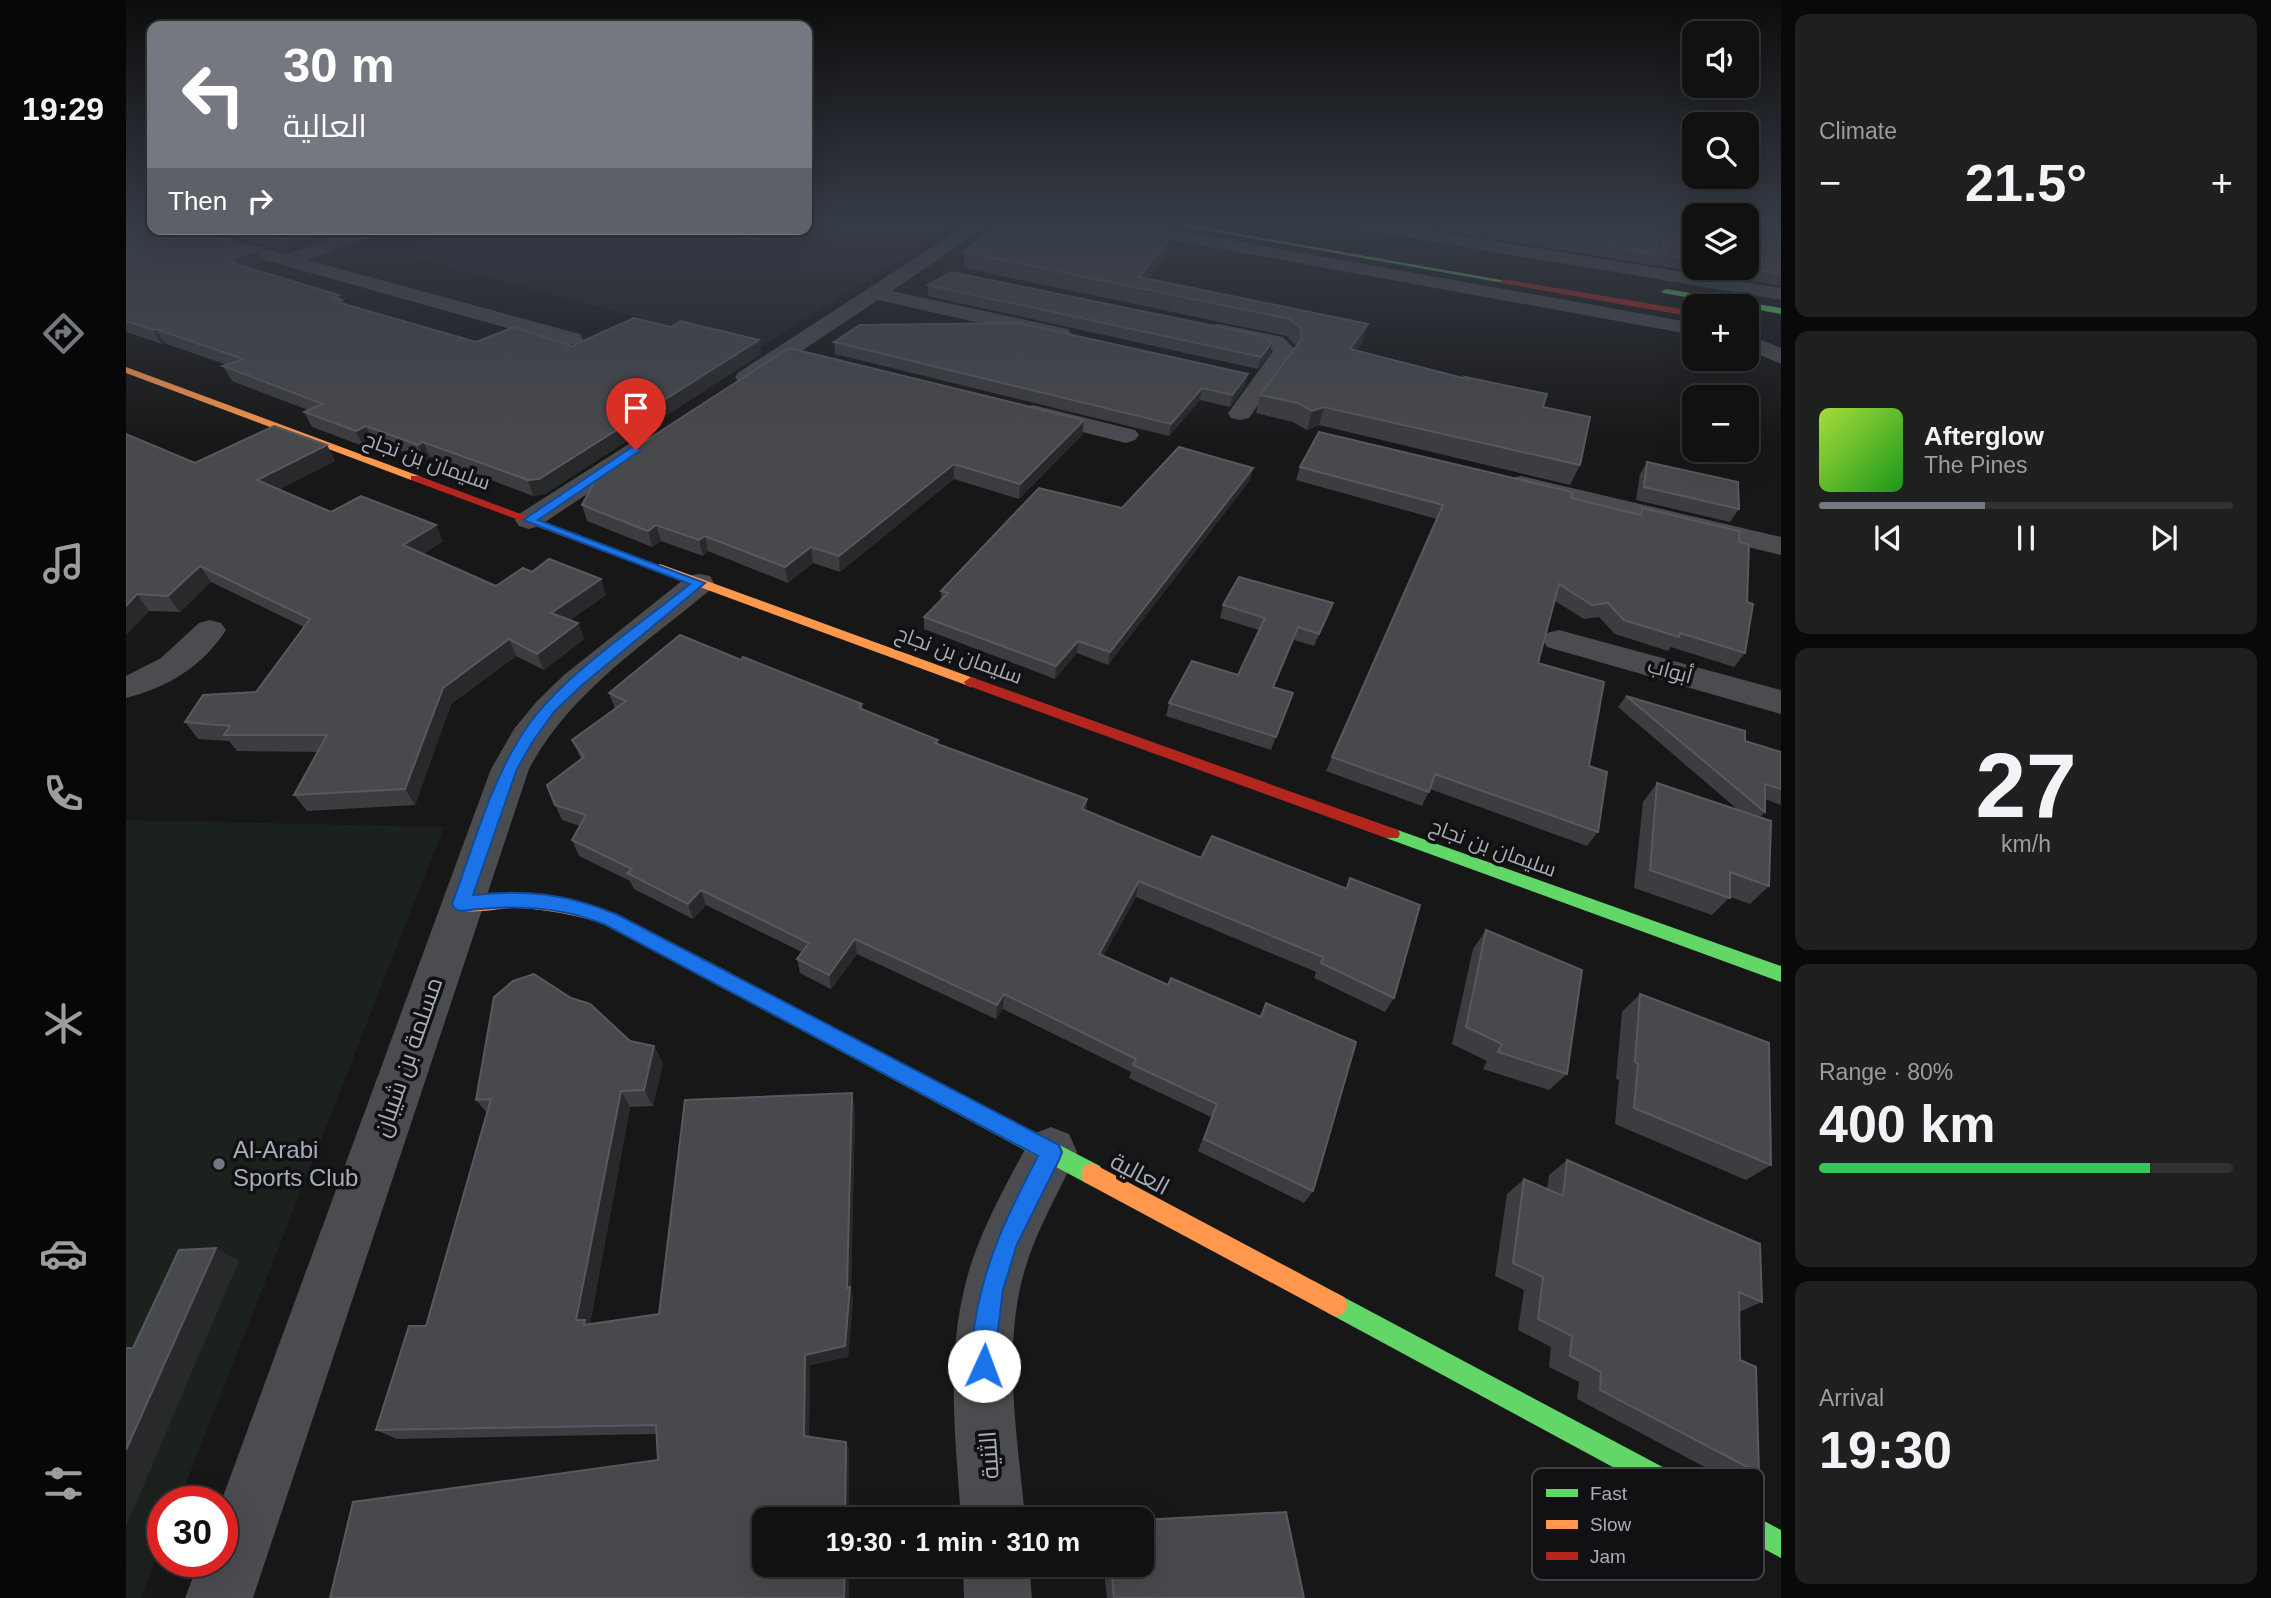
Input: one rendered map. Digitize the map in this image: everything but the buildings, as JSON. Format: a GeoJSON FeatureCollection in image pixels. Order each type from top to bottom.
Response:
{"type":"FeatureCollection","features":[{"type":"Feature","properties":{"kind":"street"},"geometry":{"type":"LineString","coordinates":[[427,299],[572,339]]}},
{"type":"Feature","properties":{"kind":"street"},"geometry":{"type":"LineString","coordinates":[[730,388],[866,299]]}},
{"type":"Feature","properties":{"kind":"street"},"geometry":{"type":"LineString","coordinates":[[899,299],[1076,338]]}},
{"type":"Feature","properties":{"kind":"street"},"geometry":{"type":"LineString","coordinates":[[1525,299],[1682,327]]}},
{"type":"Feature","properties":{"kind":"street"},"geometry":{"type":"LineString","coordinates":[[1605,299],[1682,312]]}},
{"type":"Feature","properties":{"kind":"street"},"geometry":{"type":"LineString","coordinates":[[1709,299],[1781,311]]}},
{"type":"Feature","properties":{"kind":"street"},"geometry":{"type":"LineString","coordinates":[[1197,325],[1264,339],[1282,346],[1285,351],[1240,413]]}},
{"type":"Feature","properties":{"kind":"street"},"geometry":{"type":"LineString","coordinates":[[1759,341],[1781,345]]}},
{"type":"Feature","properties":{"kind":"street"},"geometry":{"type":"LineString","coordinates":[[1759,345],[1781,356]]}},
{"type":"Feature","properties":{"kind":"street"},"geometry":{"type":"LineString","coordinates":[[787,351],[813,357]]}},
{"type":"Feature","properties":{"kind":"street","name":"سليمان بن نجاح"},"geometry":{"type":"LineString","coordinates":[[126,370],[699,583],[1781,974]]}},
{"type":"Feature","properties":{"kind":"street"},"geometry":{"type":"LineString","coordinates":[[1238,374],[1265,380]]}},
{"type":"Feature","properties":{"kind":"street"},"geometry":{"type":"LineString","coordinates":[[1009,406],[1126,435]]}},
{"type":"Feature","properties":{"kind":"street"},"geometry":{"type":"LineString","coordinates":[[528,520],[663,432]]}},
{"type":"Feature","properties":{"kind":"street"},"geometry":{"type":"LineString","coordinates":[[1495,478],[1781,546]]}},
{"type":"Feature","properties":{"kind":"street","name":"مسلمة بن شيبان"},"geometry":{"type":"LineString","coordinates":[[219,1598],[510,769],[527,738],[549,709],[576,682],[699,583]]}},
{"type":"Feature","properties":{"kind":"street"},"geometry":{"type":"LineString","coordinates":[[126,687],[158,676],[188,655],[210,630]]}},
{"type":"Feature","properties":{"kind":"street","name":"أبواب"},"geometry":{"type":"LineString","coordinates":[[1559,640],[1781,702]]}},
{"type":"Feature","properties":{"kind":"street","name":"العالية"},"geometry":{"type":"LineString","coordinates":[[461,904],[502,899],[541,900],[577,906],[610,919],[1051,1152],[1638,1468]]}},
{"type":"Feature","properties":{"kind":"street","name":"الثنية"},"geometry":{"type":"LineString","coordinates":[[992,1507],[984,1346],[992,1290],[1007,1241],[1051,1152]]}},
{"type":"Feature","properties":{"kind":"street","name":"العالية"},"geometry":{"type":"LineString","coordinates":[[1764,1536],[1781,1545]]}},
{"type":"Feature","properties":{"kind":"street"},"geometry":{"type":"LineString","coordinates":[[997,1577],[998,1598]]}},
{"type":"Feature","properties":{"kind":"shaded area"},"geometry":{"type":"Polygon","coordinates":[[[567,299],[839,299],[758,349],[567,299]]]}},
{"type":"Feature","properties":{"kind":"shaded area","name":"Al-Arabi Sports Club"},"geometry":{"type":"Polygon","coordinates":[[[126,820],[444,827],[185,1486],[147,1486],[147,1577],[149,1577],[141,1598],[126,1598],[126,820]]]}},
{"type":"Feature","properties":{"kind":"traffic: fast"},"geometry":{"type":"LineString","coordinates":[[1710,299],[1781,311]]}},
{"type":"Feature","properties":{"kind":"traffic: fast"},"geometry":{"type":"LineString","coordinates":[[1392,834],[1781,974]]}},
{"type":"Feature","properties":{"kind":"traffic: fast"},"geometry":{"type":"LineString","coordinates":[[724,979],[1092,1174]]}},
{"type":"Feature","properties":{"kind":"traffic: fast"},"geometry":{"type":"LineString","coordinates":[[1336,1305],[1638,1468]]}},
{"type":"Feature","properties":{"kind":"traffic: fast"},"geometry":{"type":"LineString","coordinates":[[1764,1536],[1781,1545]]}},
{"type":"Feature","properties":{"kind":"traffic: slow"},"geometry":{"type":"LineString","coordinates":[[126,370],[415,478]]}},
{"type":"Feature","properties":{"kind":"traffic: slow"},"geometry":{"type":"LineString","coordinates":[[660,568],[971,682]]}},
{"type":"Feature","properties":{"kind":"traffic: slow"},"geometry":{"type":"LineString","coordinates":[[461,904],[537,902],[591,913],[610,919],[724,979]]}},
{"type":"Feature","properties":{"kind":"traffic: slow"},"geometry":{"type":"LineString","coordinates":[[1092,1174],[1336,1305]]}},
{"type":"Feature","properties":{"kind":"traffic: jam"},"geometry":{"type":"LineString","coordinates":[[1605,299],[1682,312]]}},
{"type":"Feature","properties":{"kind":"traffic: jam"},"geometry":{"type":"LineString","coordinates":[[415,478],[660,568]]}},
{"type":"Feature","properties":{"kind":"traffic: jam"},"geometry":{"type":"LineString","coordinates":[[971,682],[1392,834]]}},
{"type":"Feature","properties":{"kind":"place","name":"Al-Arabi Sports Club"},"geometry":{"type":"Point","coordinates":[219,1164]}},
{"type":"Feature","properties":{"kind":"route"},"geometry":{"type":"LineString","coordinates":[[636,450],[528,520],[699,583],[576,682],[549,709],[527,738],[510,769],[461,904],[502,899],[541,900],[577,906],[610,919],[1051,1152],[1007,1241],[992,1290],[984,1366]]}}]}
